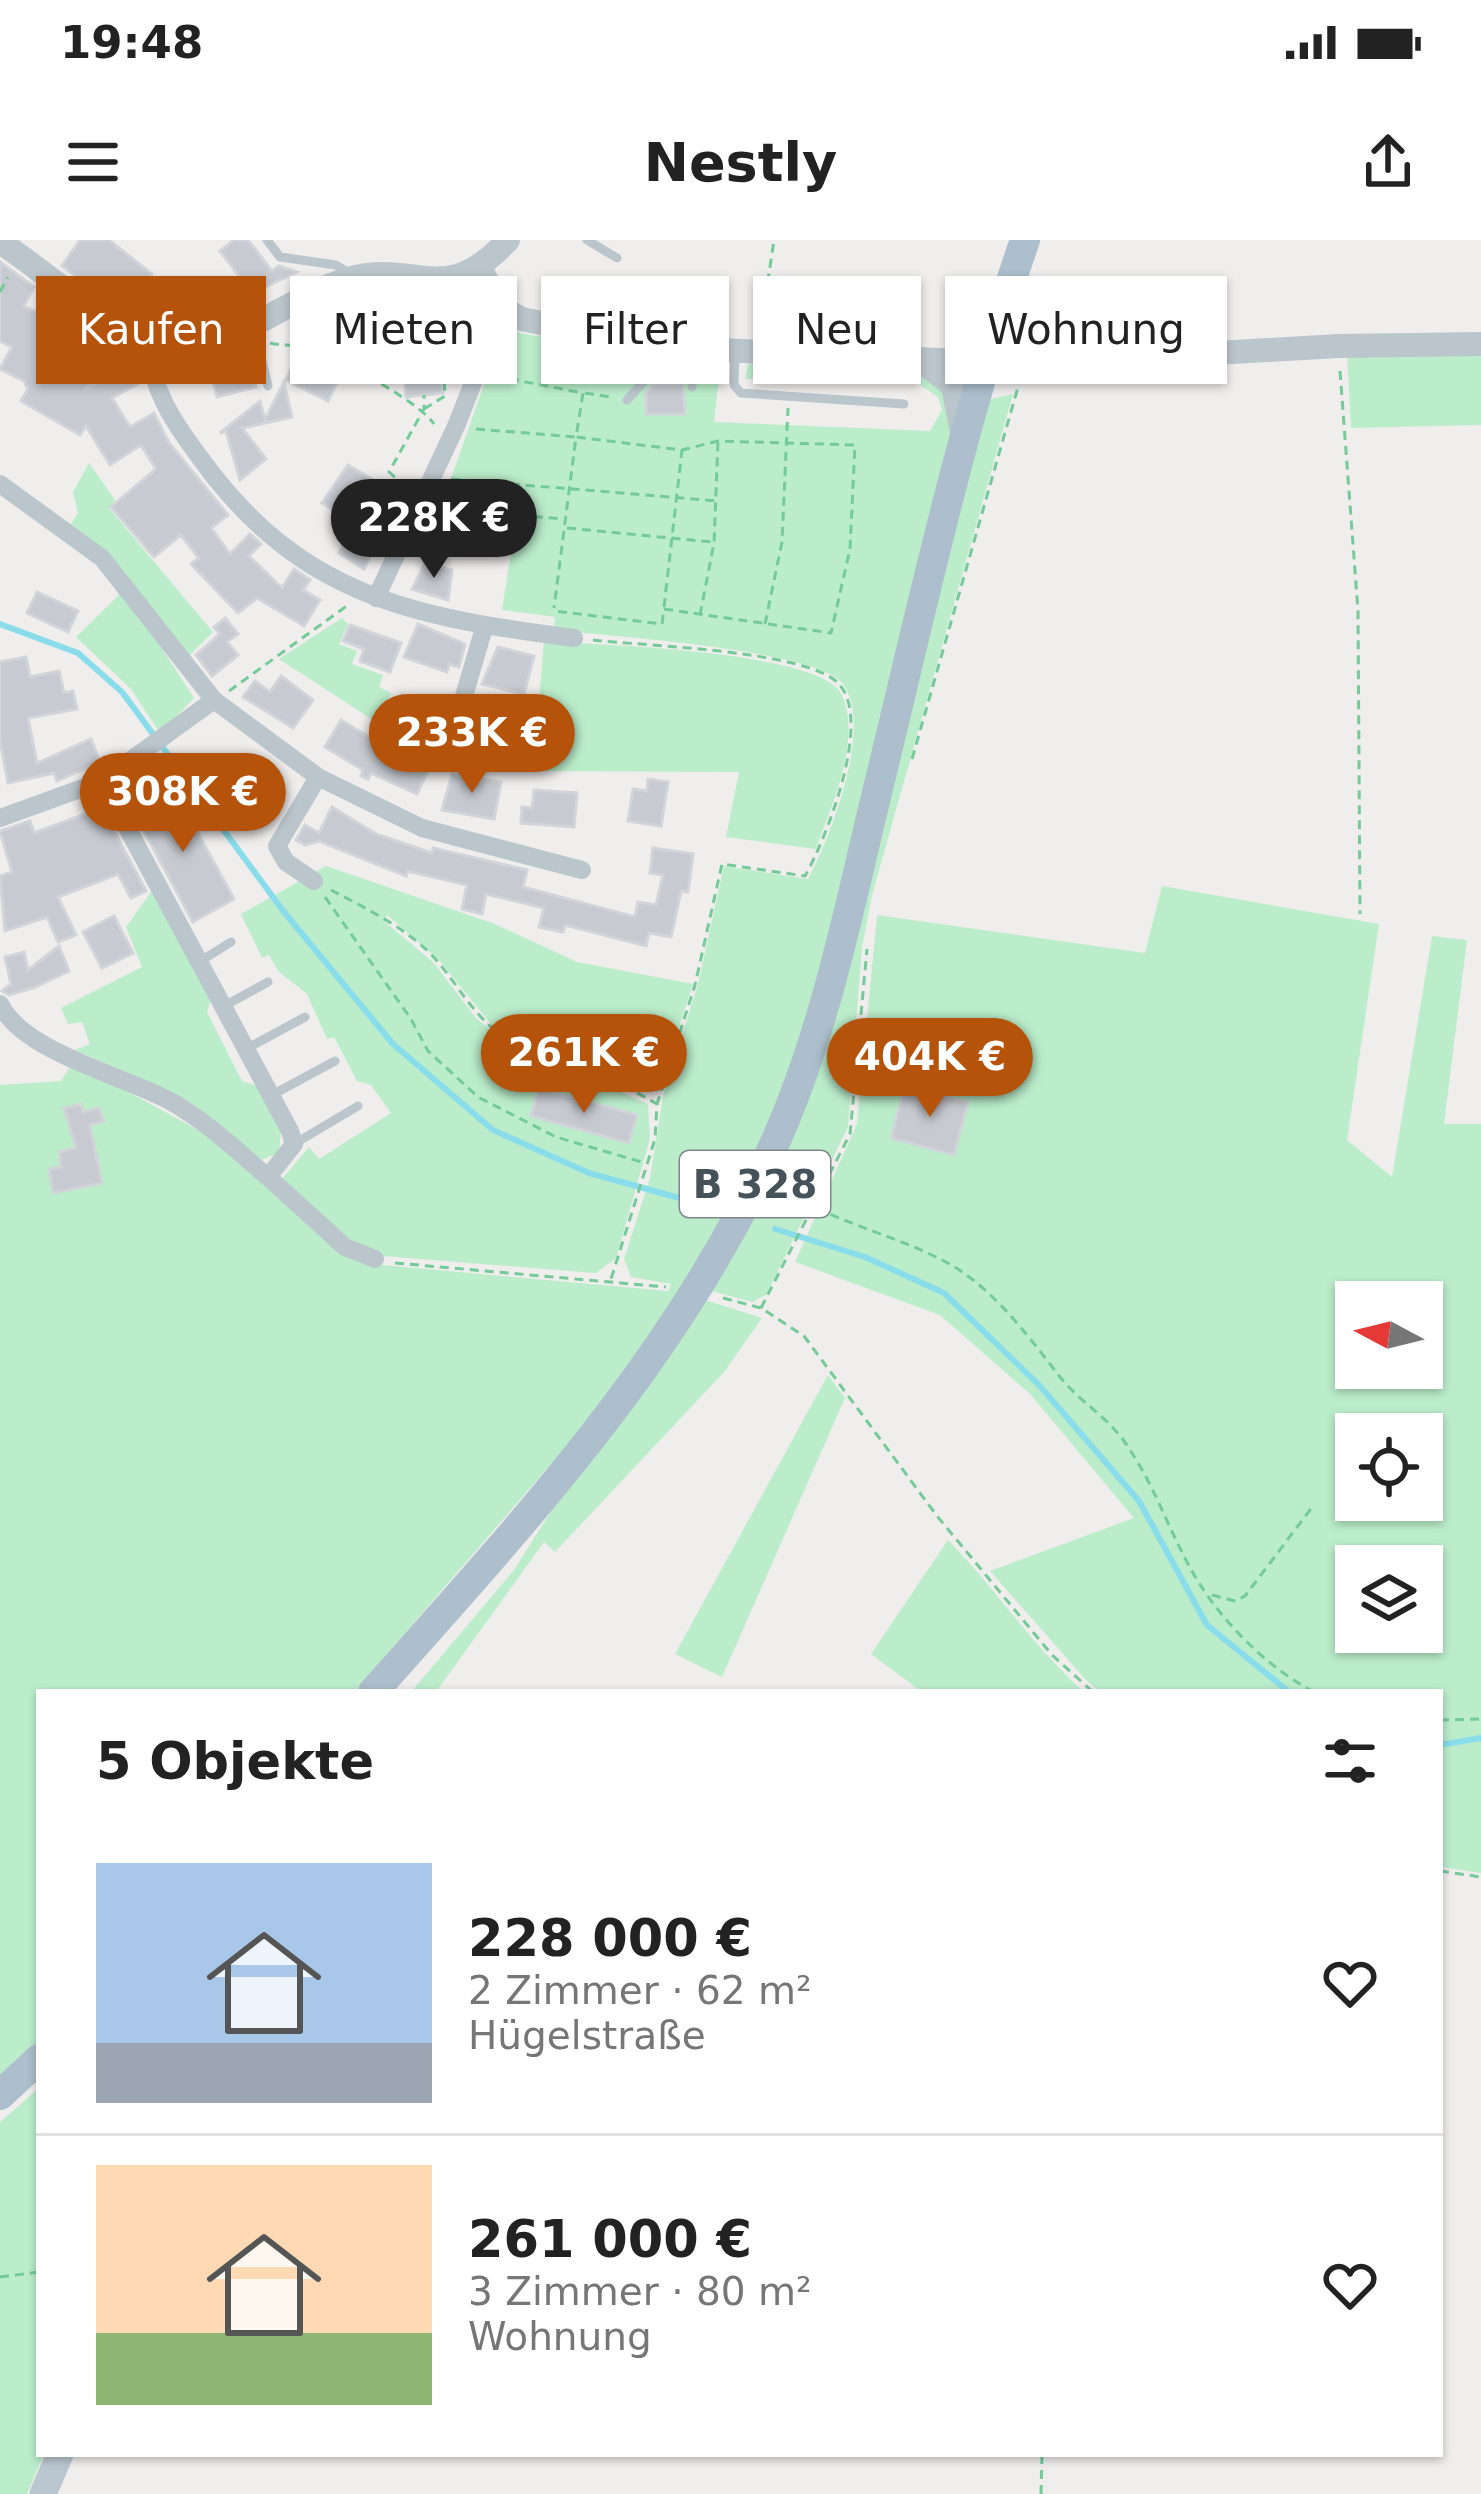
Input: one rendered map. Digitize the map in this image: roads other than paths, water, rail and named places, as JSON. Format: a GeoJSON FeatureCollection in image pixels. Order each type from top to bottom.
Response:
{"type":"FeatureCollection","features":[{"type":"Feature","properties":{"kind":"main road","name":"B 328"},"geometry":{"type":"LineString","coordinates":[[1012,276],[1024,240]]}},
{"type":"Feature","properties":{"kind":"main road","name":"B 328"},"geometry":{"type":"LineString","coordinates":[[377,1689],[613,1414],[691,1301],[751,1195],[803,1071],[822,1010],[978,384]]}},
{"type":"Feature","properties":{"kind":"main road"},"geometry":{"type":"LineString","coordinates":[[0,2095],[36,2062]]}},
{"type":"Feature","properties":{"kind":"main road"},"geometry":{"type":"LineString","coordinates":[[43,2494],[59,2457]]}},
{"type":"Feature","properties":{"kind":"street"},"geometry":{"type":"LineString","coordinates":[[459,276],[481,270],[508,240]]}},
{"type":"Feature","properties":{"kind":"street"},"geometry":{"type":"LineString","coordinates":[[0,242],[49,276]]}},
{"type":"Feature","properties":{"kind":"street"},"geometry":{"type":"LineString","coordinates":[[481,270],[484,276]]}},
{"type":"Feature","properties":{"kind":"street"},"geometry":{"type":"LineString","coordinates":[[1227,357],[1338,346],[1481,344]]}},
{"type":"Feature","properties":{"kind":"street"},"geometry":{"type":"LineString","coordinates":[[729,350],[753,351]]}},
{"type":"Feature","properties":{"kind":"street"},"geometry":{"type":"LineString","coordinates":[[921,362],[933,366],[953,386],[961,407],[961,446]]}},
{"type":"Feature","properties":{"kind":"street"},"geometry":{"type":"LineString","coordinates":[[154,384],[232,503],[285,551],[370,596],[484,628],[574,638]]}},
{"type":"Feature","properties":{"kind":"street"},"geometry":{"type":"LineString","coordinates":[[370,596],[457,424],[467,384]]}},
{"type":"Feature","properties":{"kind":"street"},"geometry":{"type":"LineString","coordinates":[[0,484],[102,558],[214,700],[257,740],[422,828],[581,870]]}},
{"type":"Feature","properties":{"kind":"street"},"geometry":{"type":"LineString","coordinates":[[464,696],[484,628]]}},
{"type":"Feature","properties":{"kind":"street"},"geometry":{"type":"LineString","coordinates":[[0,818],[102,781],[214,700]]}},
{"type":"Feature","properties":{"kind":"street"},"geometry":{"type":"LineString","coordinates":[[314,881],[286,862],[277,846],[319,777]]}},
{"type":"Feature","properties":{"kind":"street"},"geometry":{"type":"LineString","coordinates":[[102,781],[248,1048],[293,1144],[268,1178]]}},
{"type":"Feature","properties":{"kind":"street"},"geometry":{"type":"LineString","coordinates":[[0,1004],[6,1017],[46,1046],[175,1104],[345,1247],[375,1259]]}},
{"type":"Feature","properties":{"kind":"lane"},"geometry":{"type":"LineString","coordinates":[[267,240],[280,257],[336,265],[355,276]]}},
{"type":"Feature","properties":{"kind":"lane"},"geometry":{"type":"LineString","coordinates":[[587,240],[617,258]]}},
{"type":"Feature","properties":{"kind":"lane"},"geometry":{"type":"LineString","coordinates":[[746,351],[734,385],[741,393],[904,404]]}},
{"type":"Feature","properties":{"kind":"lane"},"geometry":{"type":"LineString","coordinates":[[266,377],[268,386]]}},
{"type":"Feature","properties":{"kind":"lane"},"geometry":{"type":"LineString","coordinates":[[627,400],[640,384]]}},
{"type":"Feature","properties":{"kind":"lane"},"geometry":{"type":"LineString","coordinates":[[199,962],[231,942]]}},
{"type":"Feature","properties":{"kind":"lane"},"geometry":{"type":"LineString","coordinates":[[224,1006],[268,982]]}},
{"type":"Feature","properties":{"kind":"lane"},"geometry":{"type":"LineString","coordinates":[[248,1048],[305,1017]]}},
{"type":"Feature","properties":{"kind":"lane"},"geometry":{"type":"LineString","coordinates":[[272,1094],[335,1061]]}},
{"type":"Feature","properties":{"kind":"lane"},"geometry":{"type":"LineString","coordinates":[[293,1144],[358,1106]]}},
{"type":"Feature","properties":{"kind":"waterway"},"geometry":{"type":"LineString","coordinates":[[0,624],[78,653],[122,692],[284,912],[393,1044],[493,1130],[589,1173],[701,1204]]}},
{"type":"Feature","properties":{"kind":"waterway"},"geometry":{"type":"LineString","coordinates":[[775,1229],[865,1257],[944,1293],[1039,1385],[1139,1501],[1207,1625],[1285,1689]]}},
{"type":"Feature","properties":{"kind":"waterway"},"geometry":{"type":"LineString","coordinates":[[1443,1744],[1481,1738]]}}]}
